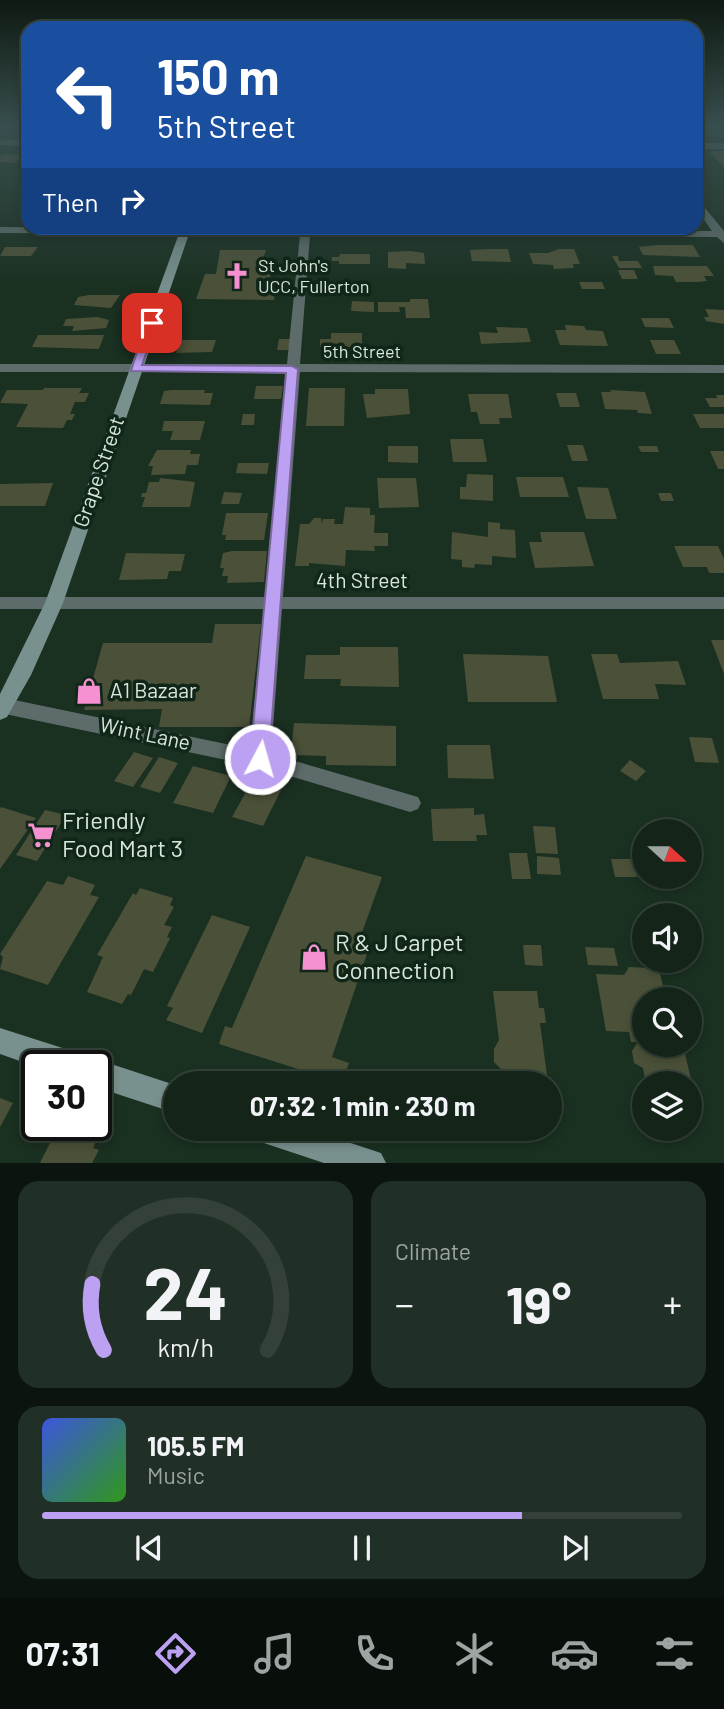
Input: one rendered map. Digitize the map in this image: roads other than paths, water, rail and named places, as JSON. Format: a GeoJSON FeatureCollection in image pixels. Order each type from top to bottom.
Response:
{"type":"FeatureCollection","features":[{"type":"Feature","properties":{"kind":"main road","name":"Grape Street"},"geometry":{"type":"LineString","coordinates":[[1,708],[54,603],[183,235]]}},
{"type":"Feature","properties":{"kind":"main road"},"geometry":{"type":"LineString","coordinates":[[0,1041],[27,1050]]}},
{"type":"Feature","properties":{"kind":"main road"},"geometry":{"type":"LineString","coordinates":[[112,1078],[163,1095]]}},
{"type":"Feature","properties":{"kind":"main road"},"geometry":{"type":"LineString","coordinates":[[300,1141],[371,1163]]}},
{"type":"Feature","properties":{"kind":"street"},"geometry":{"type":"LineString","coordinates":[[703,209],[723,236]]}},
{"type":"Feature","properties":{"kind":"street"},"geometry":{"type":"LineString","coordinates":[[0,230],[21,230]]}},
{"type":"Feature","properties":{"kind":"street"},"geometry":{"type":"LineString","coordinates":[[260,759],[275,605],[282,469],[305,235]]}},
{"type":"Feature","properties":{"kind":"street"},"geometry":{"type":"LineString","coordinates":[[584,235],[723,236]]}},
{"type":"Feature","properties":{"kind":"street","name":"5th Street"},"geometry":{"type":"LineString","coordinates":[[0,368],[724,369]]}},
{"type":"Feature","properties":{"kind":"street","name":"4th Street"},"geometry":{"type":"LineString","coordinates":[[0,603],[724,603]]}},
{"type":"Feature","properties":{"kind":"street","name":"Wint Lane"},"geometry":{"type":"LineString","coordinates":[[1,708],[260,759],[410,803]]}},
{"type":"Feature","properties":{"kind":"place","name":"St John's UCC, Fullerton"},"geometry":{"type":"Point","coordinates":[237,276]}},
{"type":"Feature","properties":{"kind":"place","name":"A1 Bazaar"},"geometry":{"type":"Point","coordinates":[89,691]}},
{"type":"Feature","properties":{"kind":"place","name":"Friendly Food Mart 3"},"geometry":{"type":"Point","coordinates":[41,835]}},
{"type":"Feature","properties":{"kind":"place","name":"R & J Carpet Connection"},"geometry":{"type":"Point","coordinates":[314,957]}}]}
